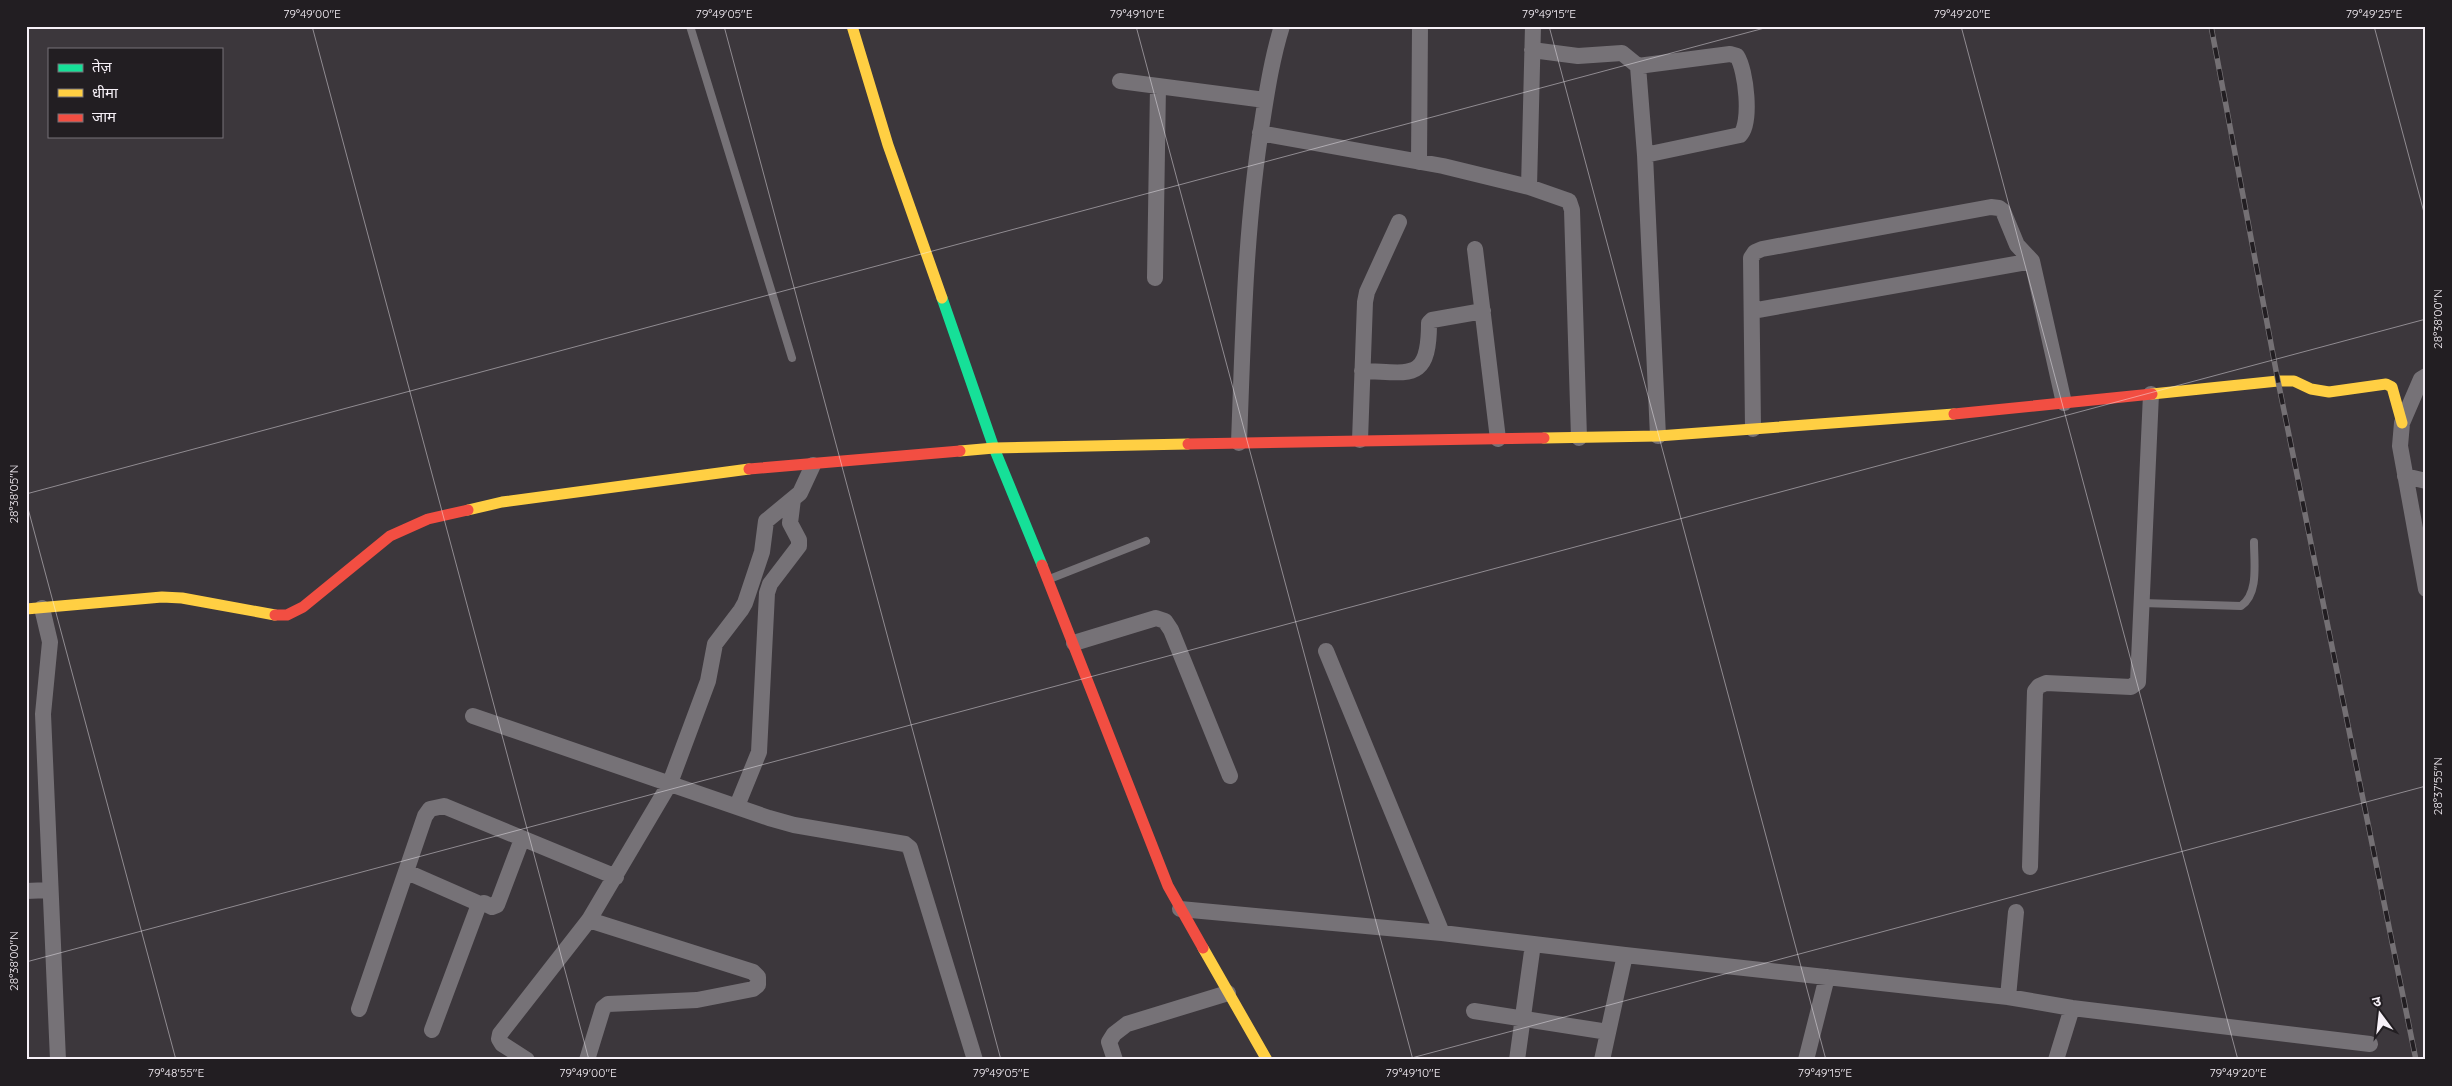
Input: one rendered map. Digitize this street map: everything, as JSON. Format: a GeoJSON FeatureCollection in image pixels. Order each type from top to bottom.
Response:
{"type":"FeatureCollection","features":[{"type":"Feature","properties":{"kind":"main road"},"geometry":{"type":"LineString","coordinates":[[852,26],[888,145],[994,448],[1074,643],[1168,886],[1267,1060]]}},
{"type":"Feature","properties":{"kind":"main road"},"geometry":{"type":"LineString","coordinates":[[34,608],[162,597],[182,598],[271,615],[287,614],[303,607],[390,536],[428,519],[511,501],[726,471],[994,448],[1658,436],[1909,418],[2294,381],[2311,389],[2330,392],[2386,384],[2392,387],[2402,423]]}},
{"type":"Feature","properties":{"kind":"street"},"geometry":{"type":"LineString","coordinates":[[1239,443],[1243,301],[1257,149],[1270,71],[1282,26]]}},
{"type":"Feature","properties":{"kind":"street"},"geometry":{"type":"LineString","coordinates":[[1419,162],[1420,26]]}},
{"type":"Feature","properties":{"kind":"street"},"geometry":{"type":"LineString","coordinates":[[1529,187],[1533,26]]}},
{"type":"Feature","properties":{"kind":"street"},"geometry":{"type":"LineString","coordinates":[[1532,50],[1578,56],[1622,53],[1638,66],[1645,155],[1658,436]]}},
{"type":"Feature","properties":{"kind":"street"},"geometry":{"type":"LineString","coordinates":[[1638,66],[1730,54],[1737,56],[1743,71],[1747,120],[1745,130],[1740,135],[1645,155]]}},
{"type":"Feature","properties":{"kind":"street"},"geometry":{"type":"LineString","coordinates":[[1120,81],[1266,100]]}},
{"type":"Feature","properties":{"kind":"street"},"geometry":{"type":"LineString","coordinates":[[1155,278],[1158,86]]}},
{"type":"Feature","properties":{"kind":"street"},"geometry":{"type":"LineString","coordinates":[[1260,133],[1419,162],[1529,187],[1569,201],[1572,210],[1579,438]]}},
{"type":"Feature","properties":{"kind":"street"},"geometry":{"type":"LineString","coordinates":[[1753,429],[1751,258],[1755,252],[1762,249],[1991,207],[1999,208],[2003,211],[2015,241],[2032,261],[2064,403]]}},
{"type":"Feature","properties":{"kind":"street"},"geometry":{"type":"LineString","coordinates":[[1360,440],[1363,316],[1367,292],[1399,222]]}},
{"type":"Feature","properties":{"kind":"street"},"geometry":{"type":"LineString","coordinates":[[1475,248],[1498,439]]}},
{"type":"Feature","properties":{"kind":"street"},"geometry":{"type":"LineString","coordinates":[[1752,312],[2032,261]]}},
{"type":"Feature","properties":{"kind":"street"},"geometry":{"type":"LineString","coordinates":[[1362,371],[1412,372],[1422,365],[1429,350],[1429,323],[1432,320],[1483,311]]}},
{"type":"Feature","properties":{"kind":"street"},"geometry":{"type":"LineString","coordinates":[[2425,580],[2400,446],[2402,423],[2421,379],[2426,376]]}},
{"type":"Feature","properties":{"kind":"street"},"geometry":{"type":"LineString","coordinates":[[2030,868],[2035,691],[2038,686],[2046,683],[2131,687],[2138,682],[2151,394]]}},
{"type":"Feature","properties":{"kind":"street"},"geometry":{"type":"LineString","coordinates":[[527,1060],[502,1044],[499,1039],[500,1034],[589,920],[670,783],[708,681],[714,644],[741,610],[744,603],[762,552],[766,521],[804,488],[813,465]]}},
{"type":"Feature","properties":{"kind":"street"},"geometry":{"type":"LineString","coordinates":[[2405,476],[2426,481]]}},
{"type":"Feature","properties":{"kind":"street"},"geometry":{"type":"LineString","coordinates":[[737,806],[759,752],[770,584],[799,546],[799,540],[790,523],[793,499]]}},
{"type":"Feature","properties":{"kind":"street"},"geometry":{"type":"LineString","coordinates":[[34,608],[50,642],[43,714],[58,1060]]}},
{"type":"Feature","properties":{"kind":"street"},"geometry":{"type":"LineString","coordinates":[[1074,643],[1156,618],[1165,621],[1230,776]]}},
{"type":"Feature","properties":{"kind":"street"},"geometry":{"type":"LineString","coordinates":[[1326,650],[1442,933]]}},
{"type":"Feature","properties":{"kind":"street"},"geometry":{"type":"LineString","coordinates":[[473,716],[794,825],[905,844],[910,848],[975,1060]]}},
{"type":"Feature","properties":{"kind":"street"},"geometry":{"type":"LineString","coordinates":[[359,1010],[425,816],[430,810],[444,806],[616,877]]}},
{"type":"Feature","properties":{"kind":"street"},"geometry":{"type":"LineString","coordinates":[[407,872],[480,904],[497,905],[522,839]]}},
{"type":"Feature","properties":{"kind":"street"},"geometry":{"type":"LineString","coordinates":[[26,891],[50,890]]}},
{"type":"Feature","properties":{"kind":"street"},"geometry":{"type":"LineString","coordinates":[[432,1030],[480,904]]}},
{"type":"Feature","properties":{"kind":"street"},"geometry":{"type":"LineString","coordinates":[[1180,909],[1442,933],[2008,997],[2072,1008],[2370,1044]]}},
{"type":"Feature","properties":{"kind":"street"},"geometry":{"type":"LineString","coordinates":[[2008,997],[2016,912]]}},
{"type":"Feature","properties":{"kind":"street"},"geometry":{"type":"LineString","coordinates":[[587,1060],[603,1008],[608,1004],[697,1000],[753,989],[758,985],[758,977],[753,972],[589,920]]}},
{"type":"Feature","properties":{"kind":"street"},"geometry":{"type":"LineString","coordinates":[[1517,1060],[1533,944]]}},
{"type":"Feature","properties":{"kind":"street"},"geometry":{"type":"LineString","coordinates":[[1602,1060],[1625,955]]}},
{"type":"Feature","properties":{"kind":"street"},"geometry":{"type":"LineString","coordinates":[[1806,1060],[1827,978]]}},
{"type":"Feature","properties":{"kind":"street"},"geometry":{"type":"LineString","coordinates":[[1114,1060],[1109,1042],[1114,1034],[1127,1024],[1228,993]]}},
{"type":"Feature","properties":{"kind":"street"},"geometry":{"type":"LineString","coordinates":[[2056,1060],[2072,1008]]}},
{"type":"Feature","properties":{"kind":"street"},"geometry":{"type":"LineString","coordinates":[[1474,1011],[1608,1032]]}},
{"type":"Feature","properties":{"kind":"lane"},"geometry":{"type":"LineString","coordinates":[[690,26],[792,358]]}},
{"type":"Feature","properties":{"kind":"lane"},"geometry":{"type":"LineString","coordinates":[[1048,579],[1146,541]]}},
{"type":"Feature","properties":{"kind":"lane"},"geometry":{"type":"LineString","coordinates":[[2142,603],[2241,606],[2248,602],[2252,594],[2254,542]]}},
{"type":"Feature","properties":{"kind":"railway"},"geometry":{"type":"LineString","coordinates":[[2211,26],[2278,381],[2416,1060]]}},
{"type":"Feature","properties":{"kind":"traffic: fast"},"geometry":{"type":"LineString","coordinates":[[942,298],[994,448],[1042,565]]}},
{"type":"Feature","properties":{"kind":"traffic: slow"},"geometry":{"type":"LineString","coordinates":[[852,26],[888,145],[942,298]]}},
{"type":"Feature","properties":{"kind":"traffic: slow"},"geometry":{"type":"LineString","coordinates":[[2152,394],[2278,381],[2294,381],[2311,389],[2329,392],[2386,384],[2392,387],[2402,423]]}},
{"type":"Feature","properties":{"kind":"traffic: slow"},"geometry":{"type":"LineString","coordinates":[[1544,438],[1658,436],[1954,414]]}},
{"type":"Feature","properties":{"kind":"traffic: slow"},"geometry":{"type":"LineString","coordinates":[[960,451],[994,448],[1188,444]]}},
{"type":"Feature","properties":{"kind":"traffic: slow"},"geometry":{"type":"LineString","coordinates":[[468,510],[502,502],[749,469]]}},
{"type":"Feature","properties":{"kind":"traffic: slow"},"geometry":{"type":"LineString","coordinates":[[26,609],[162,597],[182,598],[275,615]]}},
{"type":"Feature","properties":{"kind":"traffic: slow"},"geometry":{"type":"LineString","coordinates":[[1203,948],[1267,1060]]}},
{"type":"Feature","properties":{"kind":"traffic: jam"},"geometry":{"type":"LineString","coordinates":[[1954,414],[2152,394]]}},
{"type":"Feature","properties":{"kind":"traffic: jam"},"geometry":{"type":"LineString","coordinates":[[1188,444],[1544,438]]}},
{"type":"Feature","properties":{"kind":"traffic: jam"},"geometry":{"type":"LineString","coordinates":[[749,469],[960,451]]}},
{"type":"Feature","properties":{"kind":"traffic: jam"},"geometry":{"type":"LineString","coordinates":[[275,615],[287,615],[303,607],[390,536],[428,519],[468,510]]}},
{"type":"Feature","properties":{"kind":"traffic: jam"},"geometry":{"type":"LineString","coordinates":[[1042,565],[1168,886],[1203,948]]}}]}
